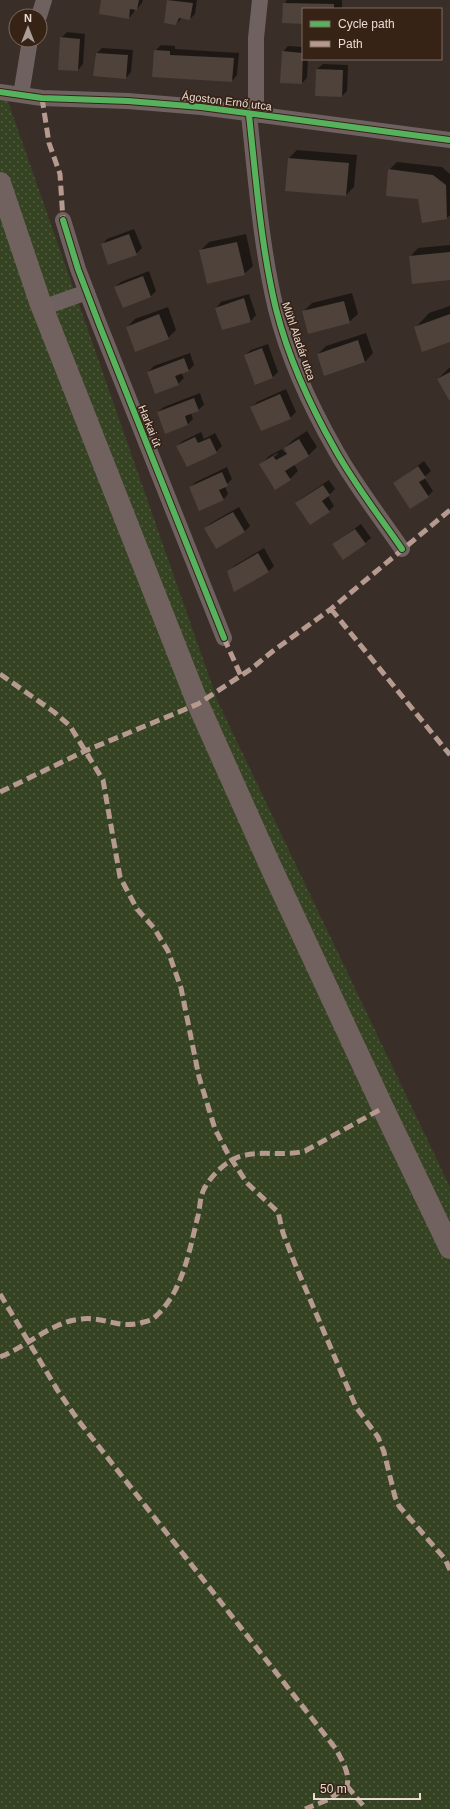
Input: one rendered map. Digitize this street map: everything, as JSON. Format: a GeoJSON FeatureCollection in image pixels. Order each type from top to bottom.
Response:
{"type":"FeatureCollection","features":[{"type":"Feature","properties":{"kind":"main road"},"geometry":{"type":"LineString","coordinates":[[0,183],[42,308],[198,704],[272,870],[379,1101],[450,1248]]}},
{"type":"Feature","properties":{"kind":"street","name":"Mühl Aladár utca"},"geometry":{"type":"LineString","coordinates":[[260,0],[256,38],[253,115],[263,238],[276,310],[290,352],[306,392],[337,452],[402,549]]}},
{"type":"Feature","properties":{"kind":"street"},"geometry":{"type":"LineString","coordinates":[[21,95],[29,48]]}},
{"type":"Feature","properties":{"kind":"street","name":"Ágoston Ernő utca"},"geometry":{"type":"LineString","coordinates":[[0,92],[42,98],[135,101],[201,108],[450,140]]}},
{"type":"Feature","properties":{"kind":"street","name":"Harkai út"},"geometry":{"type":"LineString","coordinates":[[63,220],[87,292],[224,638]]}},
{"type":"Feature","properties":{"kind":"street"},"geometry":{"type":"LineString","coordinates":[[42,308],[87,292]]}},
{"type":"Feature","properties":{"kind":"green space"},"geometry":{"type":"Polygon","coordinates":[[[0,88],[4,90],[218,702],[450,1187],[450,1809],[0,1809],[0,88]]]}},
{"type":"Feature","properties":{"kind":"building"},"geometry":{"type":"Polygon","coordinates":[[[101,0],[139,0],[137,10],[130,9],[129,19],[99,14],[101,0]]]}},
{"type":"Feature","properties":{"kind":"building"},"geometry":{"type":"Polygon","coordinates":[[[167,0],[193,3],[190,20],[179,18],[176,25],[164,23],[167,0]]]}},
{"type":"Feature","properties":{"kind":"building"},"geometry":{"type":"Polygon","coordinates":[[[283,3],[334,4],[334,8],[302,8],[302,24],[282,23],[283,3]]]}},
{"type":"Feature","properties":{"kind":"building"},"geometry":{"type":"Polygon","coordinates":[[[60,37],[80,39],[78,71],[58,70],[60,37]]]}},
{"type":"Feature","properties":{"kind":"building"},"geometry":{"type":"Polygon","coordinates":[[[154,50],[170,51],[170,55],[234,58],[232,82],[152,77],[154,50]]]}},
{"type":"Feature","properties":{"kind":"building"},"geometry":{"type":"Polygon","coordinates":[[[282,51],[302,53],[302,84],[280,83],[282,51]]]}},
{"type":"Feature","properties":{"kind":"building"},"geometry":{"type":"Polygon","coordinates":[[[96,53],[128,55],[126,79],[93,76],[96,53]]]}},
{"type":"Feature","properties":{"kind":"building"},"geometry":{"type":"Polygon","coordinates":[[[316,69],[343,70],[342,97],[315,96],[316,69]]]}},
{"type":"Feature","properties":{"kind":"building"},"geometry":{"type":"Polygon","coordinates":[[[288,158],[349,163],[346,196],[285,191],[288,158]]]}},
{"type":"Feature","properties":{"kind":"building"},"geometry":{"type":"Polygon","coordinates":[[[388,169],[433,175],[446,185],[447,219],[422,223],[418,199],[386,196],[388,169]]]}},
{"type":"Feature","properties":{"kind":"building"},"geometry":{"type":"Polygon","coordinates":[[[129,234],[137,255],[108,265],[101,244],[129,234]]]}},
{"type":"Feature","properties":{"kind":"building"},"geometry":{"type":"Polygon","coordinates":[[[237,242],[245,275],[207,284],[199,250],[237,242]]]}},
{"type":"Feature","properties":{"kind":"building"},"geometry":{"type":"Polygon","coordinates":[[[450,252],[450,280],[412,284],[409,256],[450,252]]]}},
{"type":"Feature","properties":{"kind":"building"},"geometry":{"type":"Polygon","coordinates":[[[143,276],[151,297],[123,308],[114,287],[143,276]]]}},
{"type":"Feature","properties":{"kind":"building"},"geometry":{"type":"Polygon","coordinates":[[[244,298],[251,322],[222,330],[215,308],[244,298]]]}},
{"type":"Feature","properties":{"kind":"building"},"geometry":{"type":"Polygon","coordinates":[[[344,301],[350,323],[308,334],[302,311],[344,301]]]}},
{"type":"Feature","properties":{"kind":"building"},"geometry":{"type":"Polygon","coordinates":[[[159,314],[169,339],[135,352],[126,327],[159,314]]]}},
{"type":"Feature","properties":{"kind":"building"},"geometry":{"type":"Polygon","coordinates":[[[450,314],[450,342],[422,352],[414,327],[450,314]]]}},
{"type":"Feature","properties":{"kind":"building"},"geometry":{"type":"Polygon","coordinates":[[[358,340],[365,362],[324,376],[317,354],[358,340]]]}},
{"type":"Feature","properties":{"kind":"building"},"geometry":{"type":"Polygon","coordinates":[[[262,348],[273,378],[255,385],[244,355],[262,348]]]}},
{"type":"Feature","properties":{"kind":"building"},"geometry":{"type":"Polygon","coordinates":[[[184,358],[189,371],[175,376],[179,385],[155,394],[147,372],[184,358]]]}},
{"type":"Feature","properties":{"kind":"building"},"geometry":{"type":"Polygon","coordinates":[[[450,372],[450,400],[449,400],[437,379],[450,372]]]}},
{"type":"Feature","properties":{"kind":"building"},"geometry":{"type":"Polygon","coordinates":[[[280,394],[291,419],[261,431],[250,407],[280,394]]]}},
{"type":"Feature","properties":{"kind":"building"},"geometry":{"type":"Polygon","coordinates":[[[194,398],[199,411],[185,416],[188,425],[165,434],[157,412],[194,398]]]}},
{"type":"Feature","properties":{"kind":"building"},"geometry":{"type":"Polygon","coordinates":[[[195,437],[198,443],[210,438],[217,453],[187,467],[176,446],[195,437]]]}},
{"type":"Feature","properties":{"kind":"building"},"geometry":{"type":"Polygon","coordinates":[[[299,439],[309,456],[285,471],[291,480],[275,490],[259,464],[273,456],[276,460],[287,454],[284,448],[299,439]]]}},
{"type":"Feature","properties":{"kind":"building"},"geometry":{"type":"Polygon","coordinates":[[[418,466],[426,478],[419,482],[429,497],[410,509],[393,483],[418,466]]]}},
{"type":"Feature","properties":{"kind":"building"},"geometry":{"type":"Polygon","coordinates":[[[222,472],[228,486],[219,490],[224,500],[199,511],[189,487],[222,472]]]}},
{"type":"Feature","properties":{"kind":"building"},"geometry":{"type":"Polygon","coordinates":[[[323,485],[330,495],[322,501],[330,512],[310,525],[295,503],[323,485]]]}},
{"type":"Feature","properties":{"kind":"building"},"geometry":{"type":"Polygon","coordinates":[[[233,512],[245,532],[216,549],[204,528],[233,512]]]}},
{"type":"Feature","properties":{"kind":"building"},"geometry":{"type":"Polygon","coordinates":[[[355,529],[366,544],[343,560],[332,544],[355,529]]]}},
{"type":"Feature","properties":{"kind":"building"},"geometry":{"type":"Polygon","coordinates":[[[258,553],[269,572],[234,592],[227,571],[258,553]]]}},
{"type":"Feature","properties":{"kind":"marked path"},"geometry":{"type":"LineString","coordinates":[[42,98],[49,143],[60,174],[63,220]]}},
{"type":"Feature","properties":{"kind":"marked path"},"geometry":{"type":"LineString","coordinates":[[0,792],[85,751],[198,704],[251,669],[331,609],[450,510]]}},
{"type":"Feature","properties":{"kind":"marked path"},"geometry":{"type":"LineString","coordinates":[[331,609],[450,755]]}},
{"type":"Feature","properties":{"kind":"marked path"},"geometry":{"type":"LineString","coordinates":[[224,638],[241,676]]}},
{"type":"Feature","properties":{"kind":"marked path"},"geometry":{"type":"LineString","coordinates":[[0,674],[54,712],[70,726],[103,780],[120,877],[137,909],[154,928],[168,951],[181,988],[199,1077],[215,1129],[228,1154],[247,1183],[278,1212],[283,1233],[295,1264],[356,1407],[378,1437],[384,1452],[395,1497],[399,1506],[445,1559],[450,1570]]}},
{"type":"Feature","properties":{"kind":"marked path"},"geometry":{"type":"LineString","coordinates":[[0,1357],[50,1329],[70,1321],[97,1319],[119,1324],[135,1324],[153,1319],[165,1307],[179,1283],[188,1257],[203,1192],[207,1184],[218,1171],[226,1164],[244,1155],[261,1153],[296,1153],[305,1151],[383,1108]]}},
{"type":"Feature","properties":{"kind":"marked path"},"geometry":{"type":"LineString","coordinates":[[0,1294],[58,1391],[78,1420],[336,1749],[346,1771],[348,1781],[347,1786],[330,1799],[305,1809]]}},
{"type":"Feature","properties":{"kind":"marked path"},"geometry":{"type":"LineString","coordinates":[[347,1786],[366,1809]]}},
{"type":"Feature","properties":{"kind":"cycle path"},"geometry":{"type":"LineString","coordinates":[[0,92],[42,98],[128,101],[201,107],[450,140]]}},
{"type":"Feature","properties":{"kind":"cycle path"},"geometry":{"type":"LineString","coordinates":[[249,115],[266,262],[276,309],[287,346],[318,418],[343,464],[402,549]]}},
{"type":"Feature","properties":{"kind":"cycle path"},"geometry":{"type":"LineString","coordinates":[[63,220],[78,269],[99,324],[224,638]]}}]}
